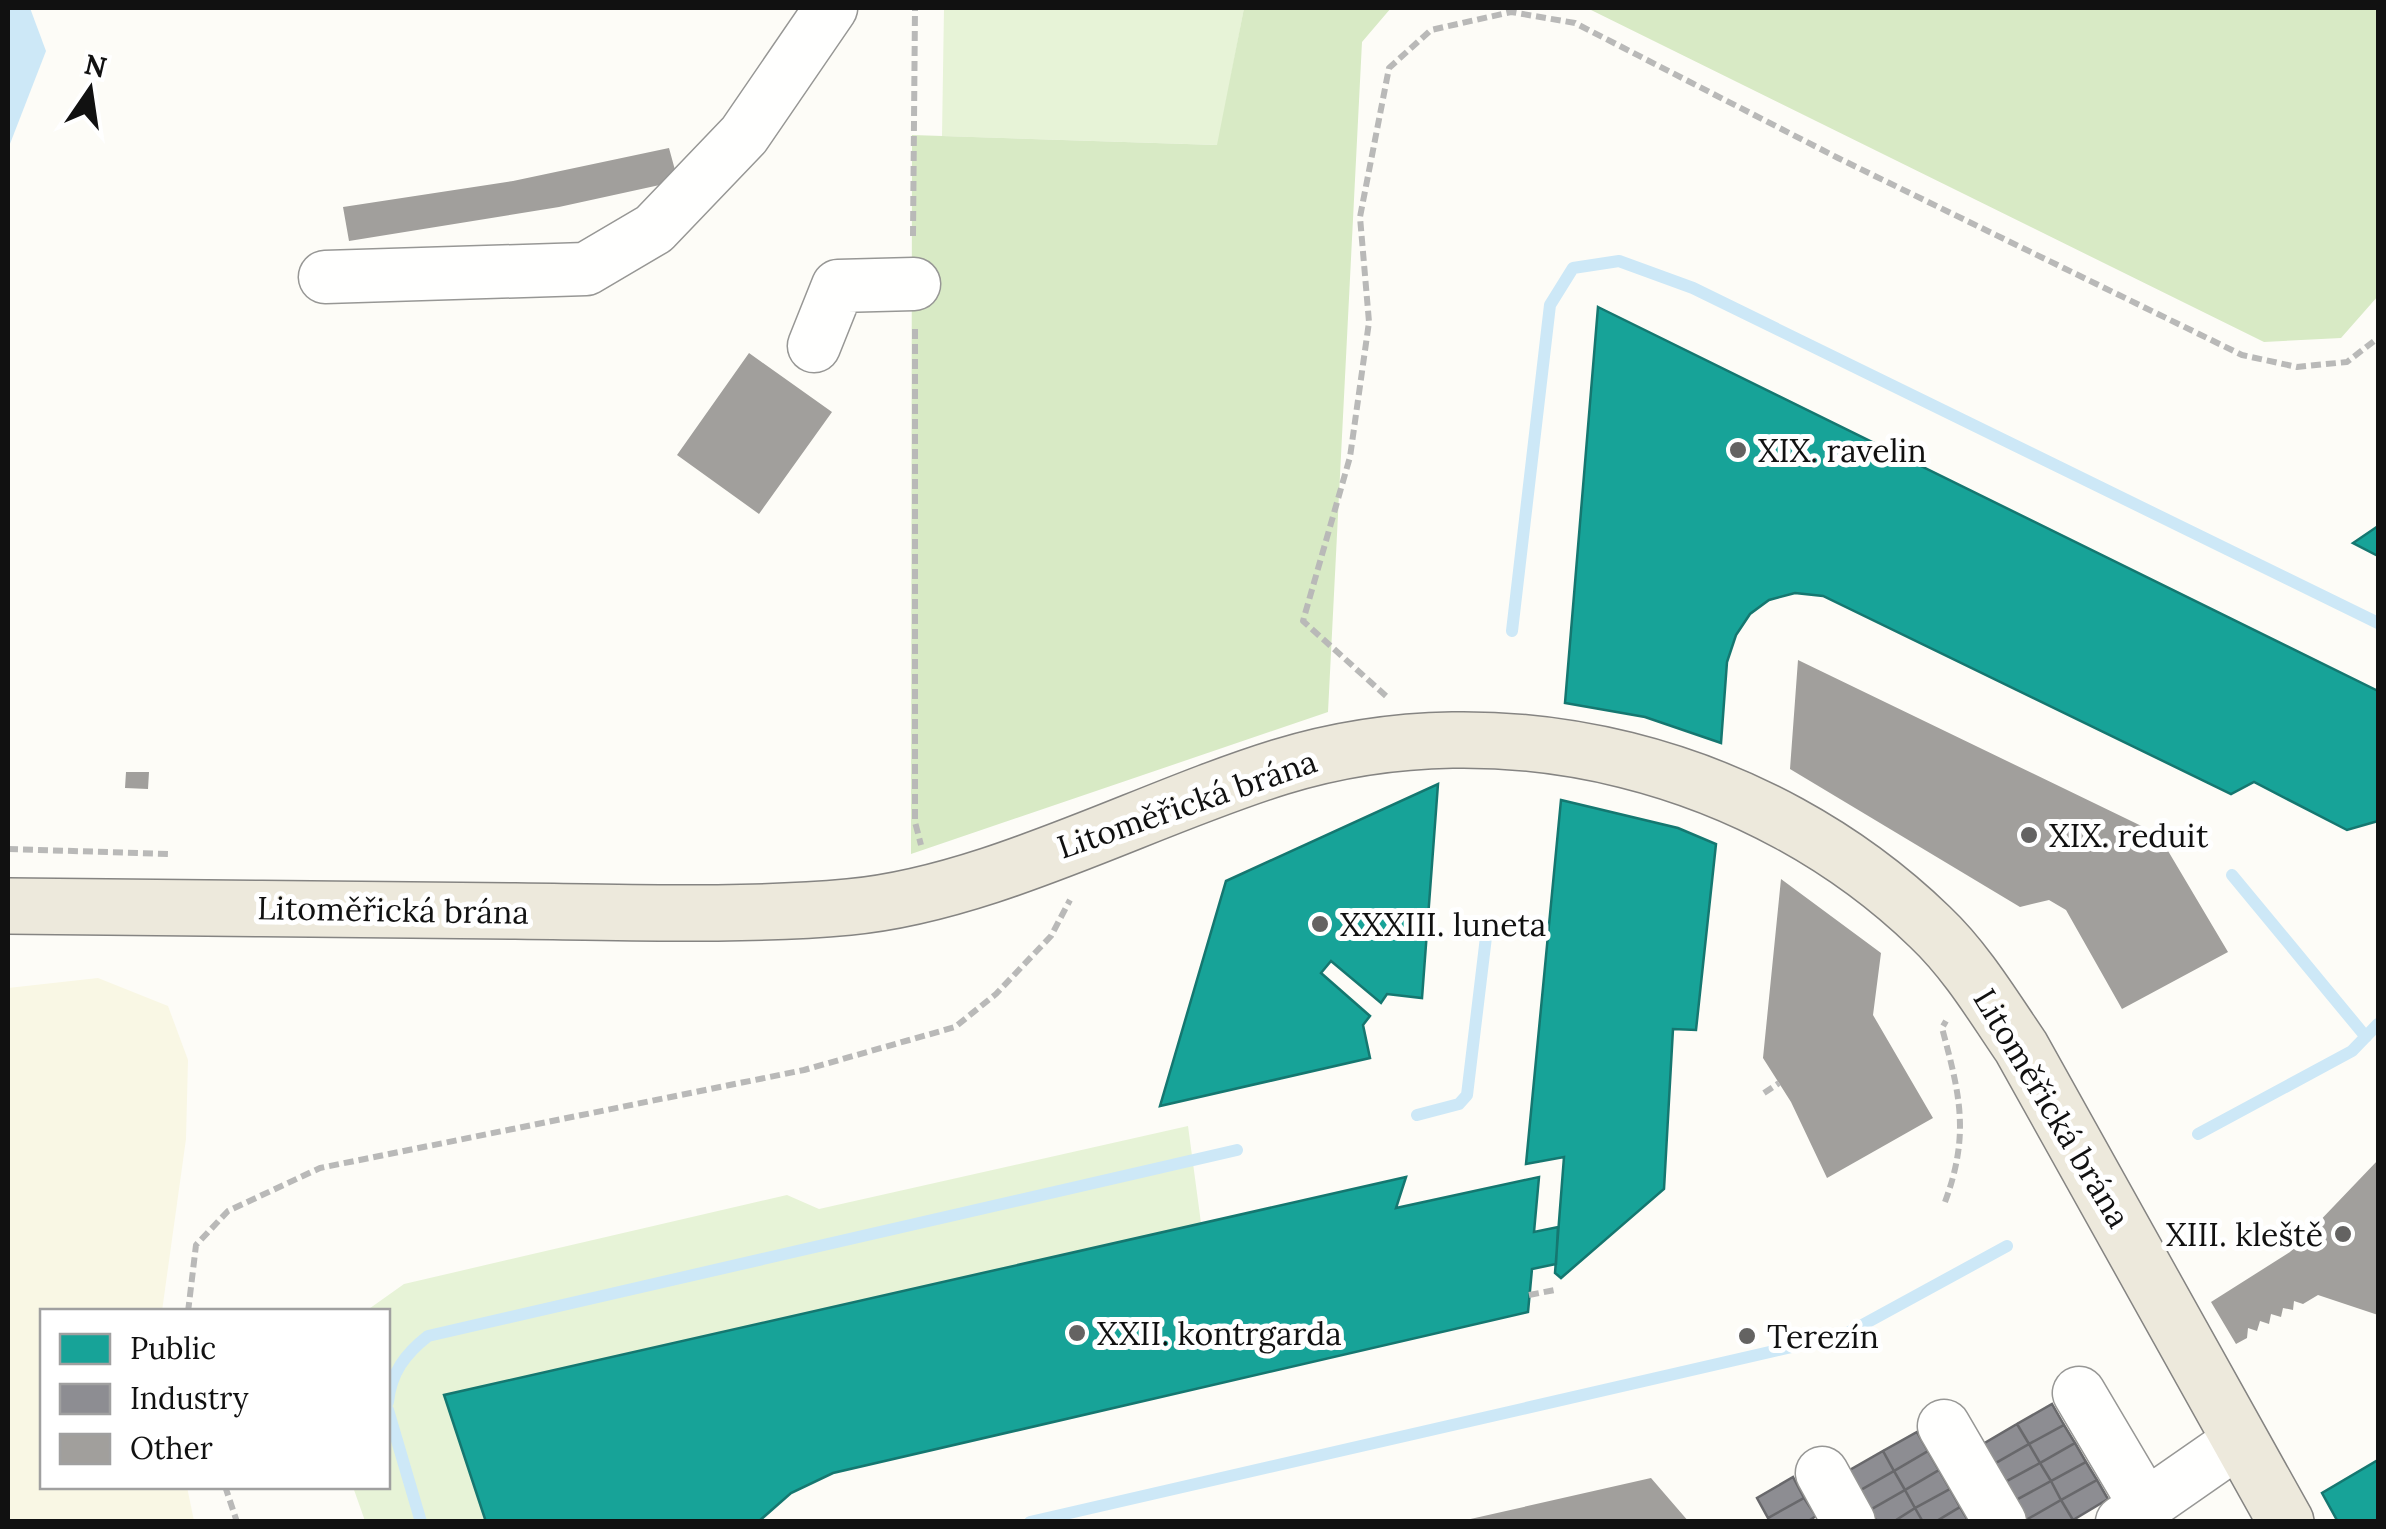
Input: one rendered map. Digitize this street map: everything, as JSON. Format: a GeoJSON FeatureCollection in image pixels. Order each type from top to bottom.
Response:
{"type":"FeatureCollection","features":[{"type":"Feature","properties":{"kind":"main road","name":"Litoměřická brána"},"geometry":{"type":"LineString","coordinates":[[8,906],[777,911],[855,906],[932,890],[1279,767],[1410,741],[1499,742],[1572,749],[1638,762],[1710,785],[1827,844],[1932,928],[1974,978],[2081,1148],[2286,1522]]}},
{"type":"Feature","properties":{"kind":"lane"},"geometry":{"type":"LineString","coordinates":[[326,277],[586,269],[654,229],[744,135],[832,8]]}},
{"type":"Feature","properties":{"kind":"lane"},"geometry":{"type":"LineString","coordinates":[[814,346],[838,286],[914,284]]}},
{"type":"Feature","properties":{"kind":"lane"},"geometry":{"type":"LineString","coordinates":[[2078,1393],[2135,1515],[2240,1440]]}},
{"type":"Feature","properties":{"kind":"lane"},"geometry":{"type":"LineString","coordinates":[[1944,1426],[2000,1522]]}},
{"type":"Feature","properties":{"kind":"lane"},"geometry":{"type":"LineString","coordinates":[[1822,1474],[1850,1522]]}},
{"type":"Feature","properties":{"kind":"path"},"geometry":{"type":"LineString","coordinates":[[915,8],[915,822],[932,890]]}},
{"type":"Feature","properties":{"kind":"path"},"geometry":{"type":"LineString","coordinates":[[1410,741],[1384,694],[1303,621],[1350,457],[1368,322],[1360,217],[1389,68],[1431,30],[1510,12],[1575,23],[1838,158],[2242,356],[2298,367],[2347,362],[2378,338]]}},
{"type":"Feature","properties":{"kind":"path"},"geometry":{"type":"LineString","coordinates":[[188,1309],[196,1245],[228,1212],[320,1168],[804,1070],[955,1028],[996,994],[1052,936],[1078,884],[1082,840]]}},
{"type":"Feature","properties":{"kind":"path"},"geometry":{"type":"LineString","coordinates":[[1946,1202],[1962,1146],[1962,1122],[1961,1096],[1942,1028],[1974,978]]}},
{"type":"Feature","properties":{"kind":"path"},"geometry":{"type":"LineString","coordinates":[[1764,1093],[1779,1083]]}},
{"type":"Feature","properties":{"kind":"path"},"geometry":{"type":"LineString","coordinates":[[1530,1295],[1555,1290]]}},
{"type":"Feature","properties":{"kind":"path"},"geometry":{"type":"LineString","coordinates":[[226,1489],[237,1522]]}},
{"type":"Feature","properties":{"kind":"shaded area"},"geometry":{"type":"Polygon","coordinates":[[[98,978],[168,1006],[188,1060],[186,1139],[162,1309],[40,1309],[40,1489],[187,1489],[194,1521],[8,1521],[8,988],[98,978]]]}},
{"type":"Feature","properties":{"kind":"green space"},"geometry":{"type":"Polygon","coordinates":[[[944,8],[1244,8],[1218,145],[942,136],[944,8]]]}},
{"type":"Feature","properties":{"kind":"green space"},"geometry":{"type":"Polygon","coordinates":[[[1244,8],[1391,8],[1362,42],[1328,712],[911,854],[912,135],[1217,145],[1244,8]]]}},
{"type":"Feature","properties":{"kind":"green space"},"geometry":{"type":"Polygon","coordinates":[[[1587,8],[2378,8],[2378,296],[2341,338],[2264,342],[1587,8]]]}},
{"type":"Feature","properties":{"kind":"green space"},"geometry":{"type":"Polygon","coordinates":[[[1188,1126],[1201,1223],[1406,1177],[1396,1208],[791,1493],[758,1521],[365,1521],[354,1489],[390,1489],[390,1309],[369,1309],[404,1284],[787,1195],[819,1209],[1188,1126]]]}},
{"type":"Feature","properties":{"kind":"water"},"geometry":{"type":"Polygon","coordinates":[[[8,8],[30,8],[46,51],[8,149],[8,8]]]}},
{"type":"Feature","properties":{"kind":"building: Public","name":"XIX. ravelin"},"geometry":{"type":"Polygon","coordinates":[[[1598,307],[2378,691],[2378,821],[2347,830],[2254,782],[2231,794],[1823,596],[1795,593],[1769,600],[1750,614],[1736,635],[1727,662],[1721,743],[1645,717],[1565,703],[1598,307]]]}},
{"type":"Feature","properties":{"kind":"building: Public"},"geometry":{"type":"Polygon","coordinates":[[[2378,526],[2378,556],[2353,543],[2378,526]]]}},
{"type":"Feature","properties":{"kind":"building: Public","name":"XXXIII. luneta"},"geometry":{"type":"Polygon","coordinates":[[[1438,784],[1422,998],[1387,994],[1381,1003],[1331,961],[1321,973],[1370,1016],[1363,1025],[1370,1058],[1160,1106],[1226,881],[1438,784]]]}},
{"type":"Feature","properties":{"kind":"building: Public"},"geometry":{"type":"Polygon","coordinates":[[[1561,800],[1678,828],[1716,844],[1696,1030],[1673,1029],[1664,1189],[1561,1278],[1555,1273],[1564,1157],[1526,1164],[1561,800]]]}},
{"type":"Feature","properties":{"kind":"building: Public","name":"XXII. kontrgarda"},"geometry":{"type":"Polygon","coordinates":[[[1406,1177],[1396,1208],[1539,1177],[1534,1232],[1558,1227],[1556,1264],[1532,1269],[1528,1312],[833,1473],[791,1493],[758,1522],[486,1522],[444,1395],[1406,1177]]]}},
{"type":"Feature","properties":{"kind":"building: Public"},"geometry":{"type":"Polygon","coordinates":[[[2378,1460],[2378,1522],[2338,1522],[2322,1493],[2378,1460]]]}},
{"type":"Feature","properties":{"kind":"building: Industry"},"geometry":{"type":"Polygon","coordinates":[[[2052,1404],[2064,1425],[2029,1444],[2017,1424],[2052,1404]]]}},
{"type":"Feature","properties":{"kind":"building: Industry"},"geometry":{"type":"Polygon","coordinates":[[[2017,1424],[2029,1444],[1994,1464],[1983,1444],[2017,1424]]]}},
{"type":"Feature","properties":{"kind":"building: Industry"},"geometry":{"type":"Polygon","coordinates":[[[2064,1425],[2075,1443],[2040,1463],[2029,1444],[2064,1425]]]}},
{"type":"Feature","properties":{"kind":"building: Industry"},"geometry":{"type":"Polygon","coordinates":[[[1917,1432],[1928,1451],[1894,1471],[1883,1451],[1917,1432]]]}},
{"type":"Feature","properties":{"kind":"building: Industry"},"geometry":{"type":"Polygon","coordinates":[[[2075,1443],[2086,1462],[2051,1481],[2040,1463],[2075,1443]]]}},
{"type":"Feature","properties":{"kind":"building: Industry"},"geometry":{"type":"Polygon","coordinates":[[[2029,1444],[2040,1463],[2005,1482],[1994,1464],[2029,1444]]]}},
{"type":"Feature","properties":{"kind":"building: Industry"},"geometry":{"type":"Polygon","coordinates":[[[1883,1451],[1894,1471],[1859,1491],[1848,1471],[1883,1451]]]}},
{"type":"Feature","properties":{"kind":"building: Industry"},"geometry":{"type":"Polygon","coordinates":[[[1928,1451],[1939,1470],[1905,1490],[1894,1471],[1928,1451]]]}},
{"type":"Feature","properties":{"kind":"building: Industry"},"geometry":{"type":"Polygon","coordinates":[[[2086,1462],[2097,1480],[2061,1500],[2051,1481],[2086,1462]]]}},
{"type":"Feature","properties":{"kind":"building: Industry"},"geometry":{"type":"Polygon","coordinates":[[[2040,1463],[2051,1481],[2016,1500],[2005,1482],[2040,1463]]]}},
{"type":"Feature","properties":{"kind":"building: Industry"},"geometry":{"type":"Polygon","coordinates":[[[1939,1470],[1950,1489],[1915,1508],[1905,1490],[1939,1470]]]}},
{"type":"Feature","properties":{"kind":"building: Industry"},"geometry":{"type":"Polygon","coordinates":[[[1894,1471],[1905,1490],[1870,1510],[1859,1491],[1894,1471]]]}},
{"type":"Feature","properties":{"kind":"building: Industry"},"geometry":{"type":"Polygon","coordinates":[[[1793,1477],[1804,1498],[1768,1518],[1757,1498],[1793,1477]]]}},
{"type":"Feature","properties":{"kind":"building: Industry"},"geometry":{"type":"Polygon","coordinates":[[[2097,1480],[2108,1499],[2073,1520],[2061,1500],[2097,1480]]]}},
{"type":"Feature","properties":{"kind":"building: Industry"},"geometry":{"type":"Polygon","coordinates":[[[2051,1481],[2061,1500],[2026,1520],[2016,1500],[2051,1481]]]}},
{"type":"Feature","properties":{"kind":"building: Industry"},"geometry":{"type":"Polygon","coordinates":[[[1950,1489],[1960,1507],[1935,1522],[1923,1522],[1915,1508],[1950,1489]]]}},
{"type":"Feature","properties":{"kind":"building: Industry"},"geometry":{"type":"Polygon","coordinates":[[[1905,1490],[1915,1508],[1893,1522],[1877,1522],[1870,1510],[1905,1490]]]}},
{"type":"Feature","properties":{"kind":"building: Industry"},"geometry":{"type":"Polygon","coordinates":[[[1804,1498],[1816,1516],[1807,1522],[1770,1522],[1768,1518],[1804,1498]]]}},
{"type":"Feature","properties":{"kind":"building: Industry"},"geometry":{"type":"Polygon","coordinates":[[[2061,1500],[2073,1520],[2027,1522],[2026,1520],[2061,1500]]]}},
{"type":"Feature","properties":{"kind":"building: Industry"},"geometry":{"type":"Polygon","coordinates":[[[1960,1507],[1969,1522],[1935,1522],[1960,1507]]]}},
{"type":"Feature","properties":{"kind":"building: Industry"},"geometry":{"type":"Polygon","coordinates":[[[1915,1508],[1923,1522],[1893,1522],[1915,1508]]]}},
{"type":"Feature","properties":{"kind":"building: Other"},"geometry":{"type":"Polygon","coordinates":[[[669,148],[678,181],[559,207],[349,241],[343,207],[513,181],[669,148]]]}},
{"type":"Feature","properties":{"kind":"building: Other"},"geometry":{"type":"Polygon","coordinates":[[[749,353],[832,412],[759,514],[677,455],[749,353]]]}},
{"type":"Feature","properties":{"kind":"building: Other","name":"XIX. reduit"},"geometry":{"type":"Polygon","coordinates":[[[1798,660],[2158,834],[2228,952],[2122,1009],[2066,910],[2049,900],[2020,907],[1790,769],[1798,660]]]}},
{"type":"Feature","properties":{"kind":"building: Other"},"geometry":{"type":"Polygon","coordinates":[[[126,772],[149,772],[148,789],[125,788],[126,772]]]}},
{"type":"Feature","properties":{"kind":"building: Other"},"geometry":{"type":"Polygon","coordinates":[[[1781,879],[1881,953],[1873,1015],[1933,1118],[1827,1178],[1791,1102],[1763,1058],[1781,879]]]}},
{"type":"Feature","properties":{"kind":"building: Other","name":"XIII. kleště"},"geometry":{"type":"Polygon","coordinates":[[[2378,1160],[2378,1315],[2318,1295],[2303,1304],[2294,1301],[2293,1310],[2283,1308],[2281,1317],[2271,1314],[2269,1324],[2260,1321],[2257,1331],[2248,1328],[2247,1338],[2236,1344],[2211,1302],[2290,1252],[2378,1160]]]}},
{"type":"Feature","properties":{"kind":"building: Other"},"geometry":{"type":"Polygon","coordinates":[[[1651,1478],[1689,1522],[1466,1522],[1466,1520],[1651,1478]]]}},
{"type":"Feature","properties":{"kind":"waterway"},"geometry":{"type":"LineString","coordinates":[[1512,631],[1550,305],[1573,268],[1619,261],[1693,288],[2378,623]]}},
{"type":"Feature","properties":{"kind":"waterway"},"geometry":{"type":"LineString","coordinates":[[2232,875],[2366,1037]]}},
{"type":"Feature","properties":{"kind":"waterway"},"geometry":{"type":"LineString","coordinates":[[1417,1115],[1459,1104],[1467,1095],[1486,937]]}},
{"type":"Feature","properties":{"kind":"waterway"},"geometry":{"type":"LineString","coordinates":[[2198,1134],[2352,1051],[2378,1024]]}},
{"type":"Feature","properties":{"kind":"waterway"},"geometry":{"type":"LineString","coordinates":[[390,1392],[401,1365],[428,1336],[1237,1150]]}},
{"type":"Feature","properties":{"kind":"waterway"},"geometry":{"type":"LineString","coordinates":[[1030,1522],[1844,1335],[2007,1246]]}},
{"type":"Feature","properties":{"kind":"waterway"},"geometry":{"type":"LineString","coordinates":[[390,1417],[421,1522]]}},
{"type":"Feature","properties":{"kind":"place","name":"XIX. ravelin"},"geometry":{"type":"Point","coordinates":[1738,450]}},
{"type":"Feature","properties":{"kind":"place","name":"XIX. reduit"},"geometry":{"type":"Point","coordinates":[2029,835]}},
{"type":"Feature","properties":{"kind":"place","name":"XXXIII. luneta"},"geometry":{"type":"Point","coordinates":[1320,924]}},
{"type":"Feature","properties":{"kind":"place","name":"XIII. kleště"},"geometry":{"type":"Point","coordinates":[2343,1234]}},
{"type":"Feature","properties":{"kind":"place","name":"XXII. kontrgarda"},"geometry":{"type":"Point","coordinates":[1077,1333]}},
{"type":"Feature","properties":{"kind":"place","name":"Terezín"},"geometry":{"type":"Point","coordinates":[1747,1336]}}]}
